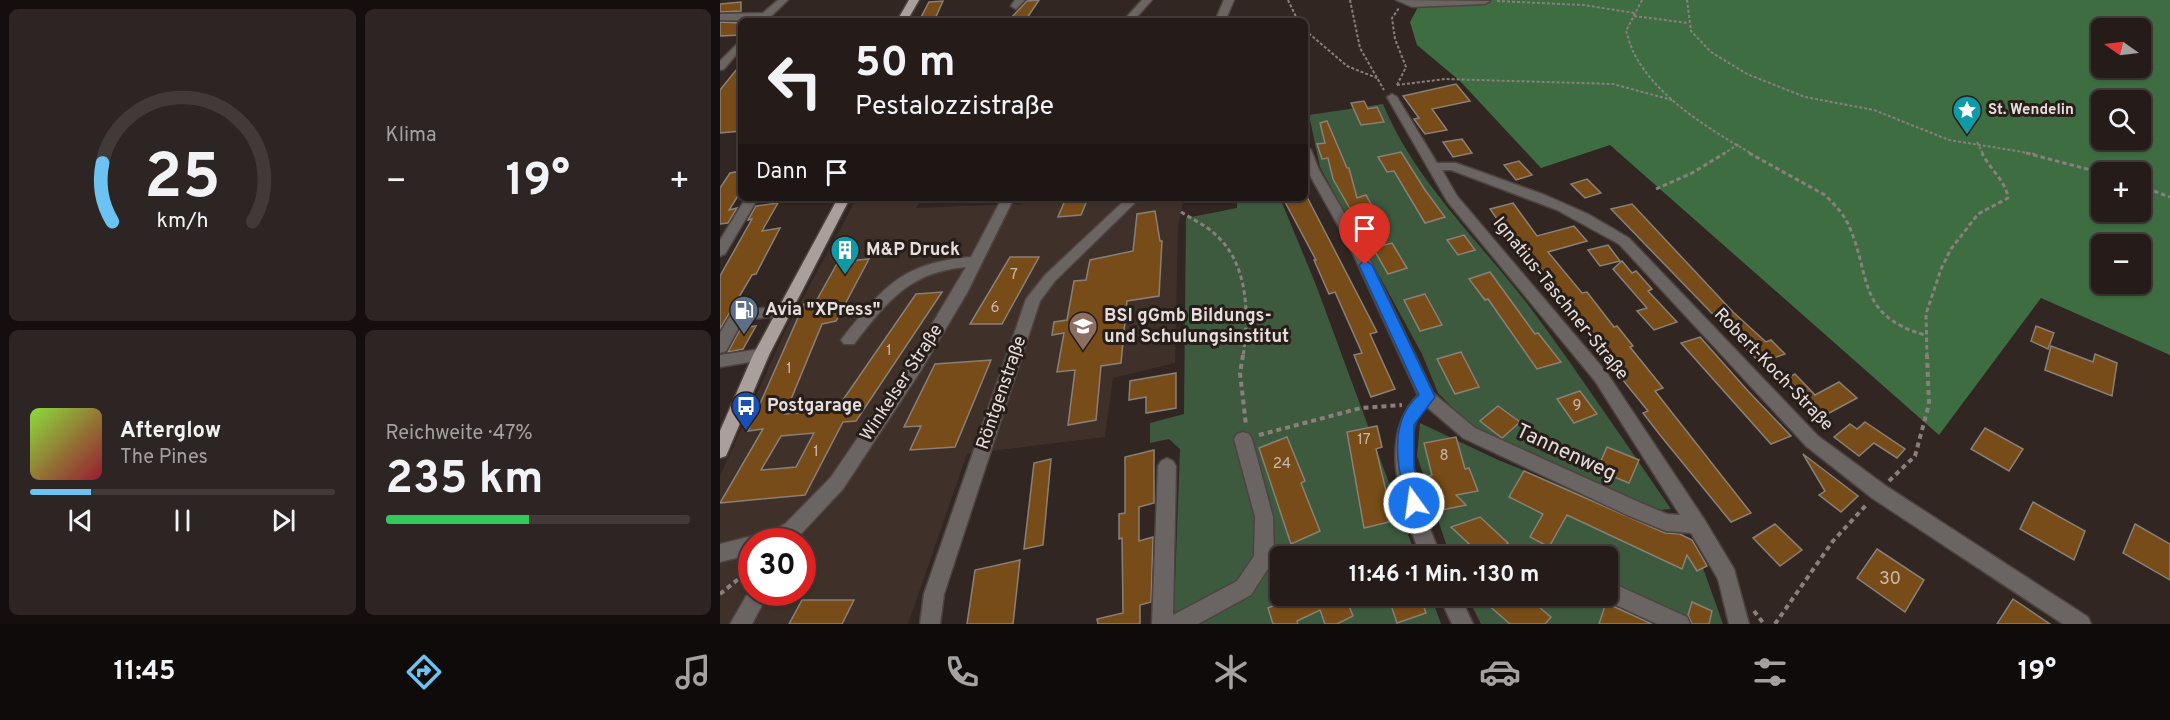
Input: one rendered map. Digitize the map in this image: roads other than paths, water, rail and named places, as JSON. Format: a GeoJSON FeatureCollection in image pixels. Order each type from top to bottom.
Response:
{"type":"FeatureCollection","features":[{"type":"Feature","properties":{"kind":"main road"},"geometry":{"type":"LineString","coordinates":[[904,18],[914,0]]}},
{"type":"Feature","properties":{"kind":"main road"},"geometry":{"type":"LineString","coordinates":[[722,443],[761,355],[842,201]]}},
{"type":"Feature","properties":{"kind":"street"},"geometry":{"type":"LineString","coordinates":[[720,17],[762,18],[783,0]]}},
{"type":"Feature","properties":{"kind":"street"},"geometry":{"type":"LineString","coordinates":[[1131,18],[1147,0]]}},
{"type":"Feature","properties":{"kind":"street"},"geometry":{"type":"LineString","coordinates":[[1221,18],[1229,0]]}},
{"type":"Feature","properties":{"kind":"street"},"geometry":{"type":"LineString","coordinates":[[1401,0],[1412,3],[1484,1]]}},
{"type":"Feature","properties":{"kind":"street"},"geometry":{"type":"LineString","coordinates":[[722,62],[738,46]]}},
{"type":"Feature","properties":{"kind":"street","name":"Ignatius-Taschner-Straße"},"geometry":{"type":"LineString","coordinates":[[1392,92],[1452,198],[1601,377],[1697,525],[1726,576],[1739,624]]}},
{"type":"Feature","properties":{"kind":"street"},"geometry":{"type":"LineString","coordinates":[[1308,158],[1356,245],[1423,400],[1407,425],[1406,467],[1426,546]]}},
{"type":"Feature","properties":{"kind":"street","name":"Robert-Koch-Straße"},"geometry":{"type":"LineString","coordinates":[[1434,167],[1452,166],[1567,207],[1597,222],[1624,241],[1812,441],[1879,492],[2081,624]]}},
{"type":"Feature","properties":{"kind":"street"},"geometry":{"type":"LineString","coordinates":[[720,251],[750,201]]}},
{"type":"Feature","properties":{"kind":"street","name":"Winkelser Straße"},"geometry":{"type":"LineString","coordinates":[[794,528],[837,483],[914,368],[976,261],[1006,201]]}},
{"type":"Feature","properties":{"kind":"street","name":"Röntgenstraße"},"geometry":{"type":"LineString","coordinates":[[930,624],[934,594],[1033,299],[1050,278],[1131,201]]}},
{"type":"Feature","properties":{"kind":"street"},"geometry":{"type":"LineString","coordinates":[[849,340],[881,300],[903,280],[925,268],[942,263],[976,261]]}},
{"type":"Feature","properties":{"kind":"street"},"geometry":{"type":"LineString","coordinates":[[720,347],[738,315],[785,310]]}},
{"type":"Feature","properties":{"kind":"street"},"geometry":{"type":"LineString","coordinates":[[720,361],[761,355]]}},
{"type":"Feature","properties":{"kind":"street","name":"Tannenweg"},"geometry":{"type":"LineString","coordinates":[[1423,400],[1469,433],[1634,509],[1666,522],[1697,525]]}},
{"type":"Feature","properties":{"kind":"street"},"geometry":{"type":"LineString","coordinates":[[1177,624],[1244,588],[1264,558],[1264,517],[1245,439]]}},
{"type":"Feature","properties":{"kind":"street"},"geometry":{"type":"LineString","coordinates":[[1162,624],[1167,466]]}},
{"type":"Feature","properties":{"kind":"street"},"geometry":{"type":"LineString","coordinates":[[720,553],[738,548]]}},
{"type":"Feature","properties":{"kind":"street"},"geometry":{"type":"LineString","coordinates":[[1618,596],[1680,624]]}},
{"type":"Feature","properties":{"kind":"street"},"geometry":{"type":"LineString","coordinates":[[740,624],[751,606]]}},
{"type":"Feature","properties":{"kind":"street"},"geometry":{"type":"LineString","coordinates":[[1454,606],[1463,624]]}},
{"type":"Feature","properties":{"kind":"place","name":"St. Wendelin"},"geometry":{"type":"Point","coordinates":[1967,136]}},
{"type":"Feature","properties":{"kind":"place","name":"M&P Druck"},"geometry":{"type":"Point","coordinates":[845,276]}},
{"type":"Feature","properties":{"kind":"place","name":"Avia \"XPress\""},"geometry":{"type":"Point","coordinates":[744,336]}},
{"type":"Feature","properties":{"kind":"place","name":"BSI gGmb Bildungs- und Schulungsinstitut"},"geometry":{"type":"Point","coordinates":[1083,352]}},
{"type":"Feature","properties":{"kind":"place","name":"Postgarage"},"geometry":{"type":"Point","coordinates":[746,432]}}]}
